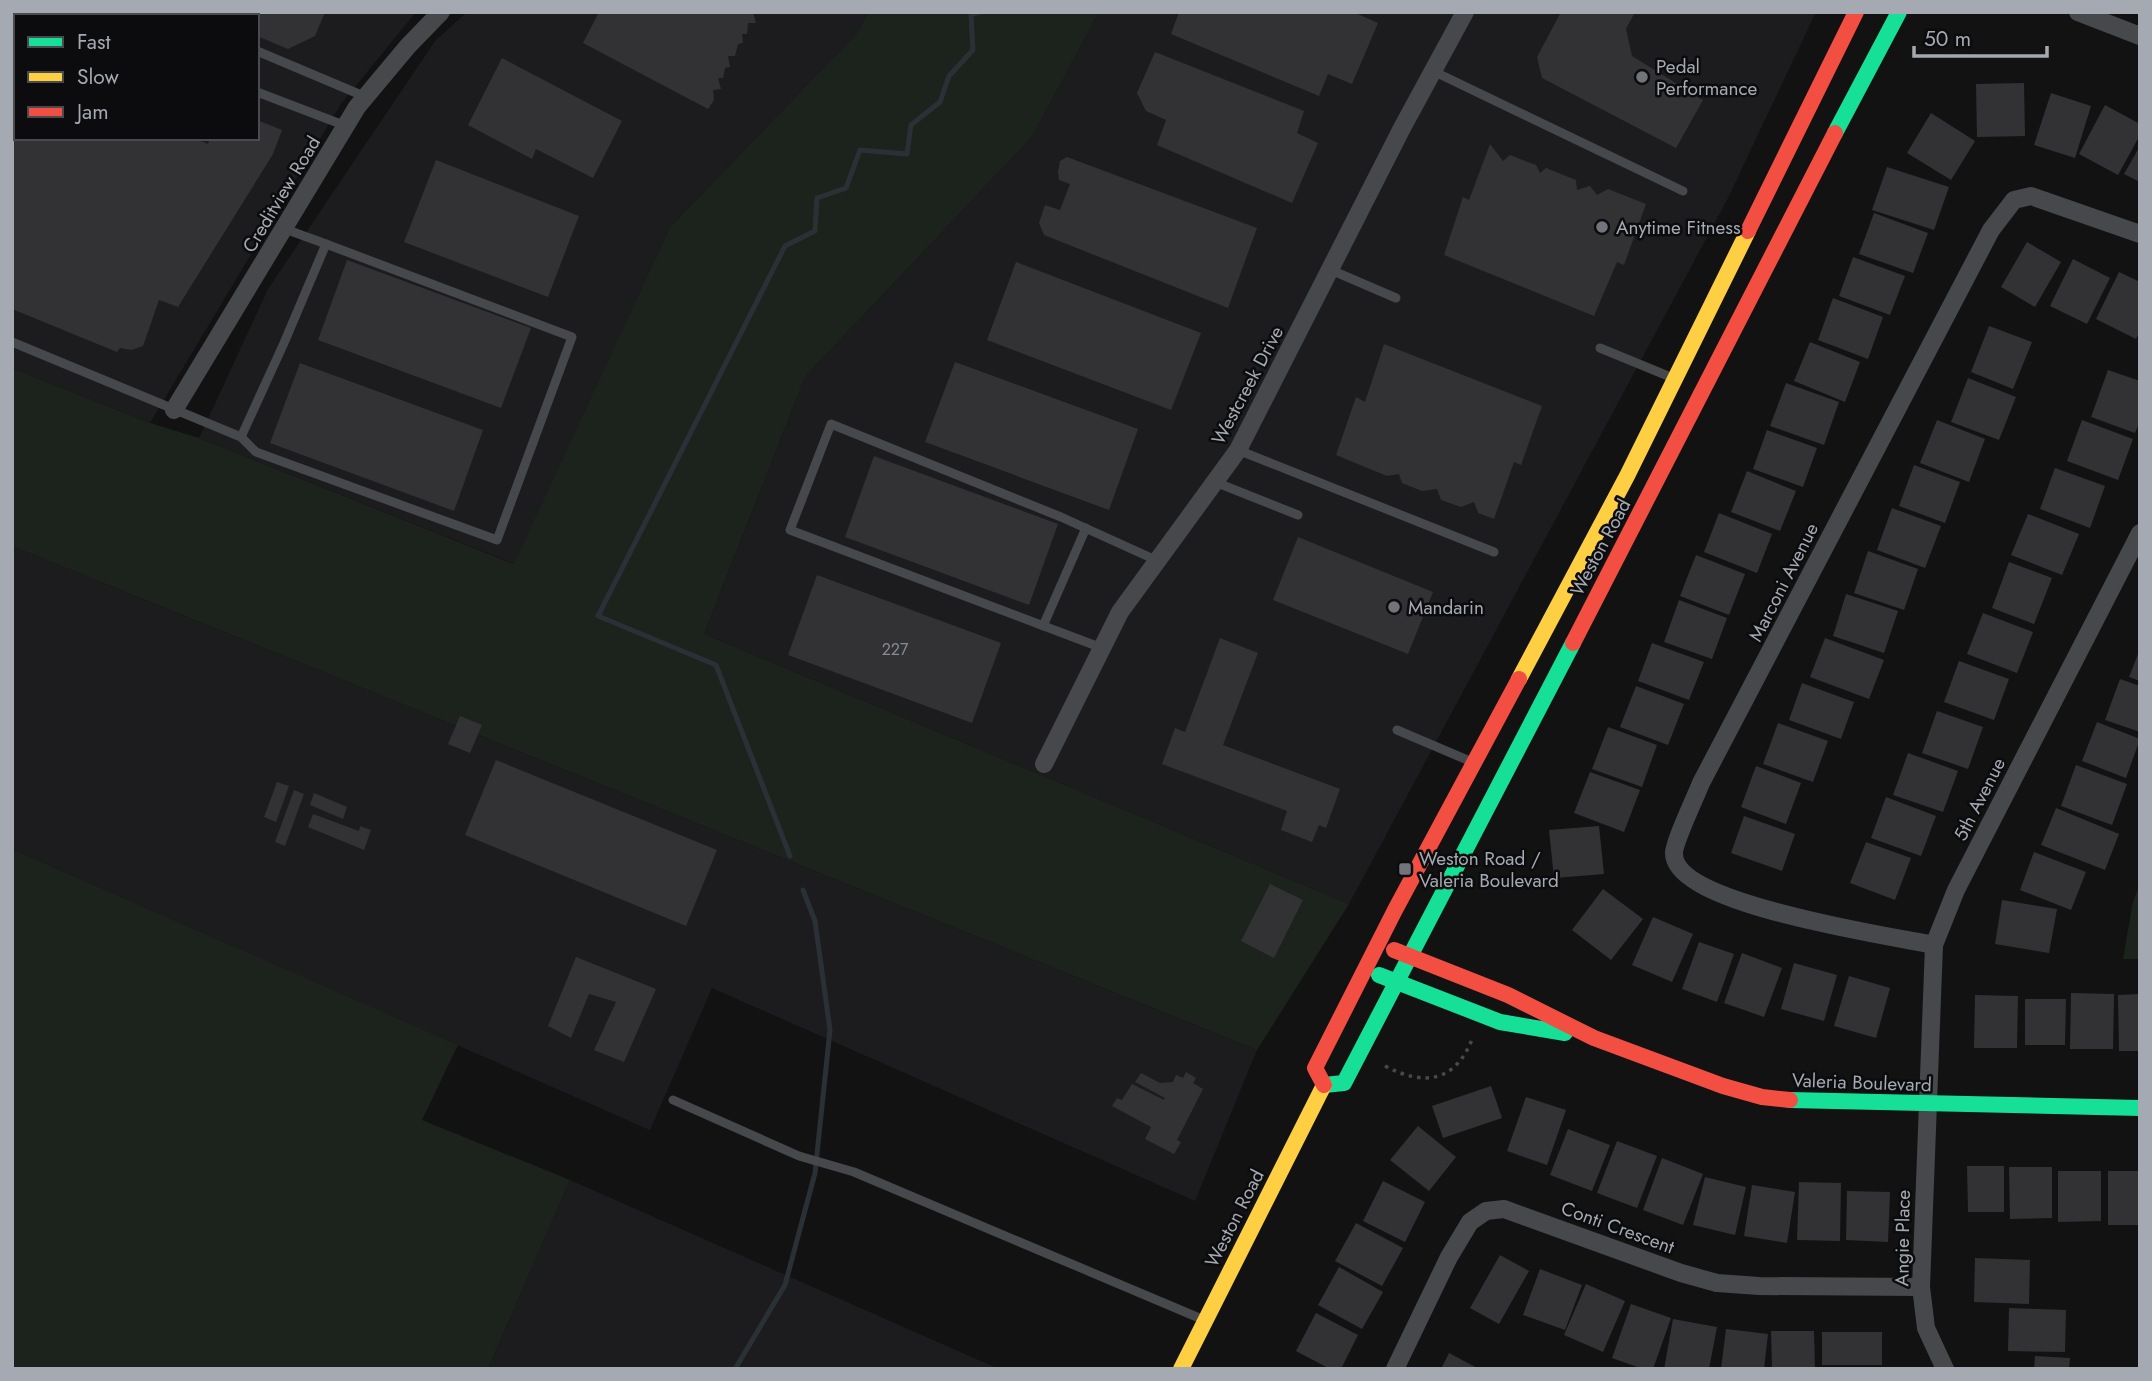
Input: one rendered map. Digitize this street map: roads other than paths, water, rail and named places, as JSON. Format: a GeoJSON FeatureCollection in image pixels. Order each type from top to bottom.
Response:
{"type":"FeatureCollection","features":[{"type":"Feature","properties":{"kind":"main road","name":"Weston Road"},"geometry":{"type":"LineString","coordinates":[[1324,1085],[1315,1068],[1473,763],[1627,476],[1856,12]]}},
{"type":"Feature","properties":{"kind":"main road","name":"Weston Road"},"geometry":{"type":"LineString","coordinates":[[1324,1085],[1343,1083],[1899,12]]}},
{"type":"Feature","properties":{"kind":"main road","name":"Valeria Boulevard"},"geometry":{"type":"LineString","coordinates":[[1378,944],[1508,995],[1594,1038],[1723,1086],[1762,1097],[1803,1102],[2140,1108]]}},
{"type":"Feature","properties":{"kind":"main road","name":"Valeria Boulevard"},"geometry":{"type":"LineString","coordinates":[[1365,970],[1500,1022],[1594,1038]]}},
{"type":"Feature","properties":{"kind":"main road","name":"Weston Road"},"geometry":{"type":"LineString","coordinates":[[1181,1369],[1324,1085]]}},
{"type":"Feature","properties":{"kind":"street","name":"Creditview Road"},"geometry":{"type":"LineString","coordinates":[[174,410],[346,125],[408,46],[441,12]]}},
{"type":"Feature","properties":{"kind":"street","name":"Westcreek Drive"},"geometry":{"type":"LineString","coordinates":[[1044,764],[1121,612],[1238,450],[1465,12]]}},
{"type":"Feature","properties":{"kind":"street"},"geometry":{"type":"LineString","coordinates":[[2078,12],[2140,36]]}},
{"type":"Feature","properties":{"kind":"street","name":"Marconi Avenue"},"geometry":{"type":"LineString","coordinates":[[1934,944],[1778,914],[1706,889],[1690,879],[1677,866],[1674,853],[1701,783],[1991,230],[2014,200],[2031,196],[2140,234]]}},
{"type":"Feature","properties":{"kind":"street","name":"5th Avenue"},"geometry":{"type":"LineString","coordinates":[[1927,1105],[1934,944],[1956,890],[2140,533]]}},
{"type":"Feature","properties":{"kind":"street","name":"Angie Place"},"geometry":{"type":"LineString","coordinates":[[1927,1105],[1921,1287],[1926,1328],[1945,1369]]}},
{"type":"Feature","properties":{"kind":"street","name":"Conti Crescent"},"geometry":{"type":"LineString","coordinates":[[1395,1369],[1449,1257],[1470,1222],[1486,1211],[1504,1209],[1717,1283],[1759,1286],[1921,1287]]}},
{"type":"Feature","properties":{"kind":"lane"},"geometry":{"type":"LineString","coordinates":[[259,52],[366,97]]}},
{"type":"Feature","properties":{"kind":"lane"},"geometry":{"type":"LineString","coordinates":[[1433,71],[1683,191]]}},
{"type":"Feature","properties":{"kind":"lane"},"geometry":{"type":"LineString","coordinates":[[259,93],[346,125]]}},
{"type":"Feature","properties":{"kind":"lane"},"geometry":{"type":"LineString","coordinates":[[12,342],[241,438],[256,452],[497,540],[572,337],[285,229]]}},
{"type":"Feature","properties":{"kind":"lane"},"geometry":{"type":"LineString","coordinates":[[241,438],[326,244]]}},
{"type":"Feature","properties":{"kind":"lane"},"geometry":{"type":"LineString","coordinates":[[1331,270],[1396,298]]}},
{"type":"Feature","properties":{"kind":"lane"},"geometry":{"type":"LineString","coordinates":[[1600,348],[1674,379]]}},
{"type":"Feature","properties":{"kind":"lane"},"geometry":{"type":"LineString","coordinates":[[1102,648],[790,530],[831,424],[1086,528],[1158,561]]}},
{"type":"Feature","properties":{"kind":"lane"},"geometry":{"type":"LineString","coordinates":[[1238,450],[1494,552]]}},
{"type":"Feature","properties":{"kind":"lane"},"geometry":{"type":"LineString","coordinates":[[1215,482],[1298,515]]}},
{"type":"Feature","properties":{"kind":"lane"},"geometry":{"type":"LineString","coordinates":[[1043,626],[1086,528]]}},
{"type":"Feature","properties":{"kind":"lane"},"geometry":{"type":"LineString","coordinates":[[1396,730],[1473,763]]}},
{"type":"Feature","properties":{"kind":"lane"},"geometry":{"type":"LineString","coordinates":[[673,1100],[799,1156],[854,1172],[1206,1321]]}},
{"type":"Feature","properties":{"kind":"waterway"},"geometry":{"type":"LineString","coordinates":[[790,856],[716,665],[598,616],[785,246],[815,231],[817,198],[846,188],[860,150],[907,154],[911,125],[940,102],[949,76],[973,50],[971,15],[980,12]]}},
{"type":"Feature","properties":{"kind":"waterway"},"geometry":{"type":"LineString","coordinates":[[735,1369],[785,1285],[815,1173],[830,1030],[815,921],[803,890]]}},
{"type":"Feature","properties":{"kind":"place","name":"Pedal Performance"},"geometry":{"type":"Point","coordinates":[1642,77]}},
{"type":"Feature","properties":{"kind":"place","name":"Anytime Fitness"},"geometry":{"type":"Point","coordinates":[1602,227]}},
{"type":"Feature","properties":{"kind":"place","name":"Mandarin"},"geometry":{"type":"Point","coordinates":[1394,607]}},
{"type":"Feature","properties":{"kind":"place","name":"Weston Road / Valeria Boulevard"},"geometry":{"type":"Point","coordinates":[1405,869]}}]}
